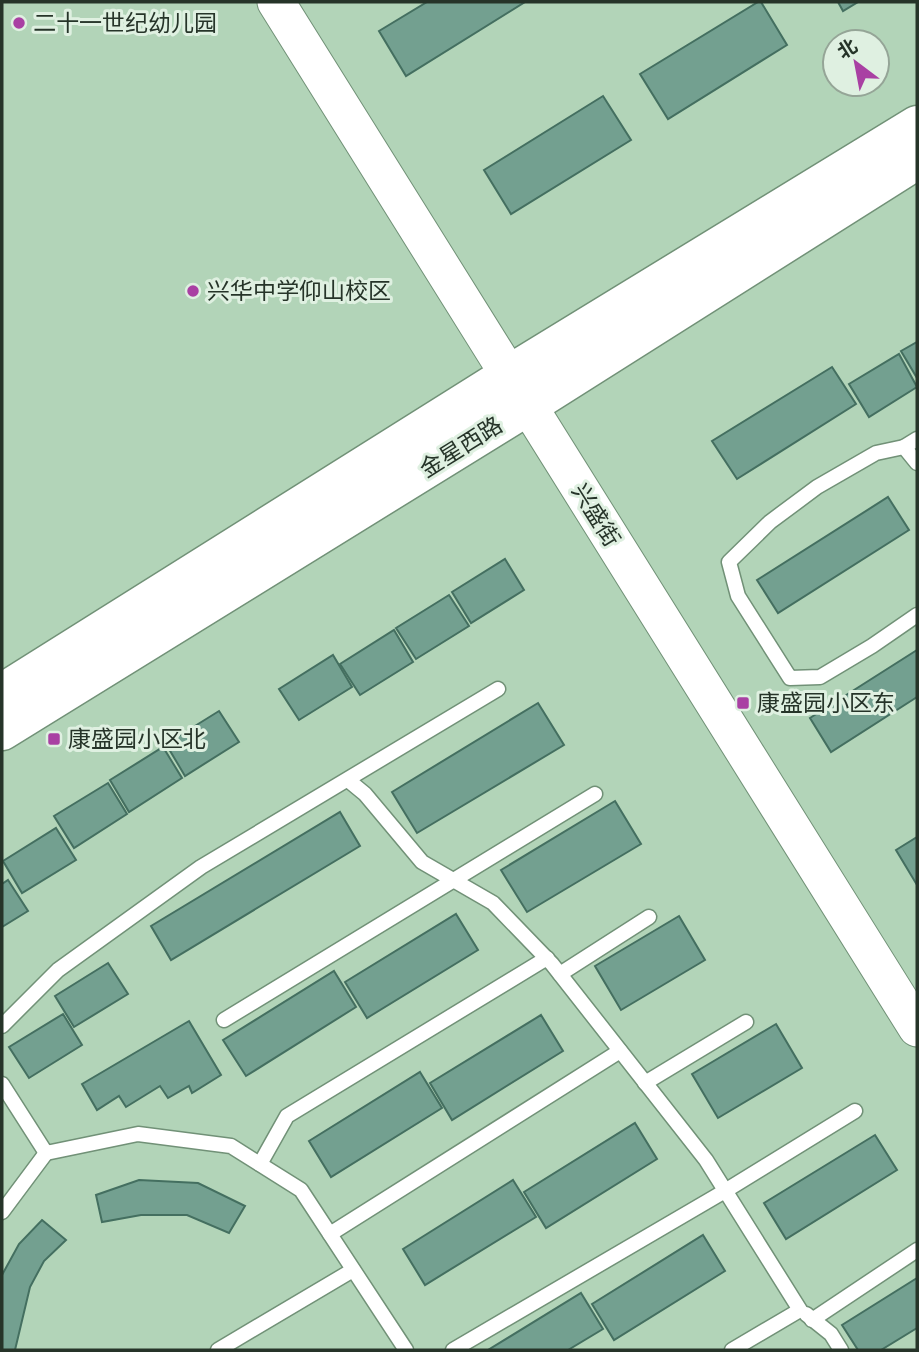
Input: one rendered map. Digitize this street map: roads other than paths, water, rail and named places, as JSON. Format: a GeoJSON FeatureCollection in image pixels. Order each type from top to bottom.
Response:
{"type":"FeatureCollection","features":[{"type":"Feature","properties":{"kind":"main road","name":"金星西路"},"geometry":{"type":"LineString","coordinates":[[2,731],[917,125]]}},
{"type":"Feature","properties":{"kind":"main road","name":"金星西路"},"geometry":{"type":"LineString","coordinates":[[2,693],[917,160]]}},
{"type":"Feature","properties":{"kind":"street","name":"兴盛街"},"geometry":{"type":"LineString","coordinates":[[275,2],[917,1028]]}},
{"type":"Feature","properties":{"kind":"lane"},"geometry":{"type":"LineString","coordinates":[[917,439],[904,447],[876,453],[817,486],[770,522],[729,562],[738,596],[790,678],[820,677],[917,615]]}},
{"type":"Feature","properties":{"kind":"lane"},"geometry":{"type":"LineString","coordinates":[[904,447],[917,463]]}},
{"type":"Feature","properties":{"kind":"lane"},"geometry":{"type":"LineString","coordinates":[[2,1026],[58,970],[201,867],[498,689]]}},
{"type":"Feature","properties":{"kind":"lane"},"geometry":{"type":"LineString","coordinates":[[348,780],[365,794],[422,862],[493,903],[547,958],[706,1160],[800,1310],[831,1334],[841,1350]]}},
{"type":"Feature","properties":{"kind":"lane"},"geometry":{"type":"LineString","coordinates":[[224,1020],[595,794]]}},
{"type":"Feature","properties":{"kind":"lane"},"geometry":{"type":"LineString","coordinates":[[560,974],[649,917]]}},
{"type":"Feature","properties":{"kind":"lane"},"geometry":{"type":"LineString","coordinates":[[260,1164],[288,1116],[547,958]]}},
{"type":"Feature","properties":{"kind":"lane"},"geometry":{"type":"LineString","coordinates":[[645,1083],[746,1022]]}},
{"type":"Feature","properties":{"kind":"lane"},"geometry":{"type":"LineString","coordinates":[[330,1234],[620,1051]]}},
{"type":"Feature","properties":{"kind":"lane"},"geometry":{"type":"LineString","coordinates":[[2,1084],[46,1153]]}},
{"type":"Feature","properties":{"kind":"lane"},"geometry":{"type":"LineString","coordinates":[[453,1350],[725,1191],[855,1111]]}},
{"type":"Feature","properties":{"kind":"lane"},"geometry":{"type":"LineString","coordinates":[[2,1212],[46,1153],[138,1134],[231,1146],[301,1190],[406,1350]]}},
{"type":"Feature","properties":{"kind":"lane"},"geometry":{"type":"LineString","coordinates":[[812,1320],[917,1250]]}},
{"type":"Feature","properties":{"kind":"lane"},"geometry":{"type":"LineString","coordinates":[[218,1350],[353,1270]]}},
{"type":"Feature","properties":{"kind":"lane"},"geometry":{"type":"LineString","coordinates":[[732,1350],[800,1310]]}},
{"type":"Feature","properties":{"kind":"place","name":"二十一世纪幼儿园"},"geometry":{"type":"Point","coordinates":[19,23]}},
{"type":"Feature","properties":{"kind":"place","name":"兴华中学仰山校区"},"geometry":{"type":"Point","coordinates":[193,291]}},
{"type":"Feature","properties":{"kind":"place","name":"康盛园小区东"},"geometry":{"type":"Point","coordinates":[743,703]}},
{"type":"Feature","properties":{"kind":"place","name":"康盛园小区北"},"geometry":{"type":"Point","coordinates":[54,739]}}]}
